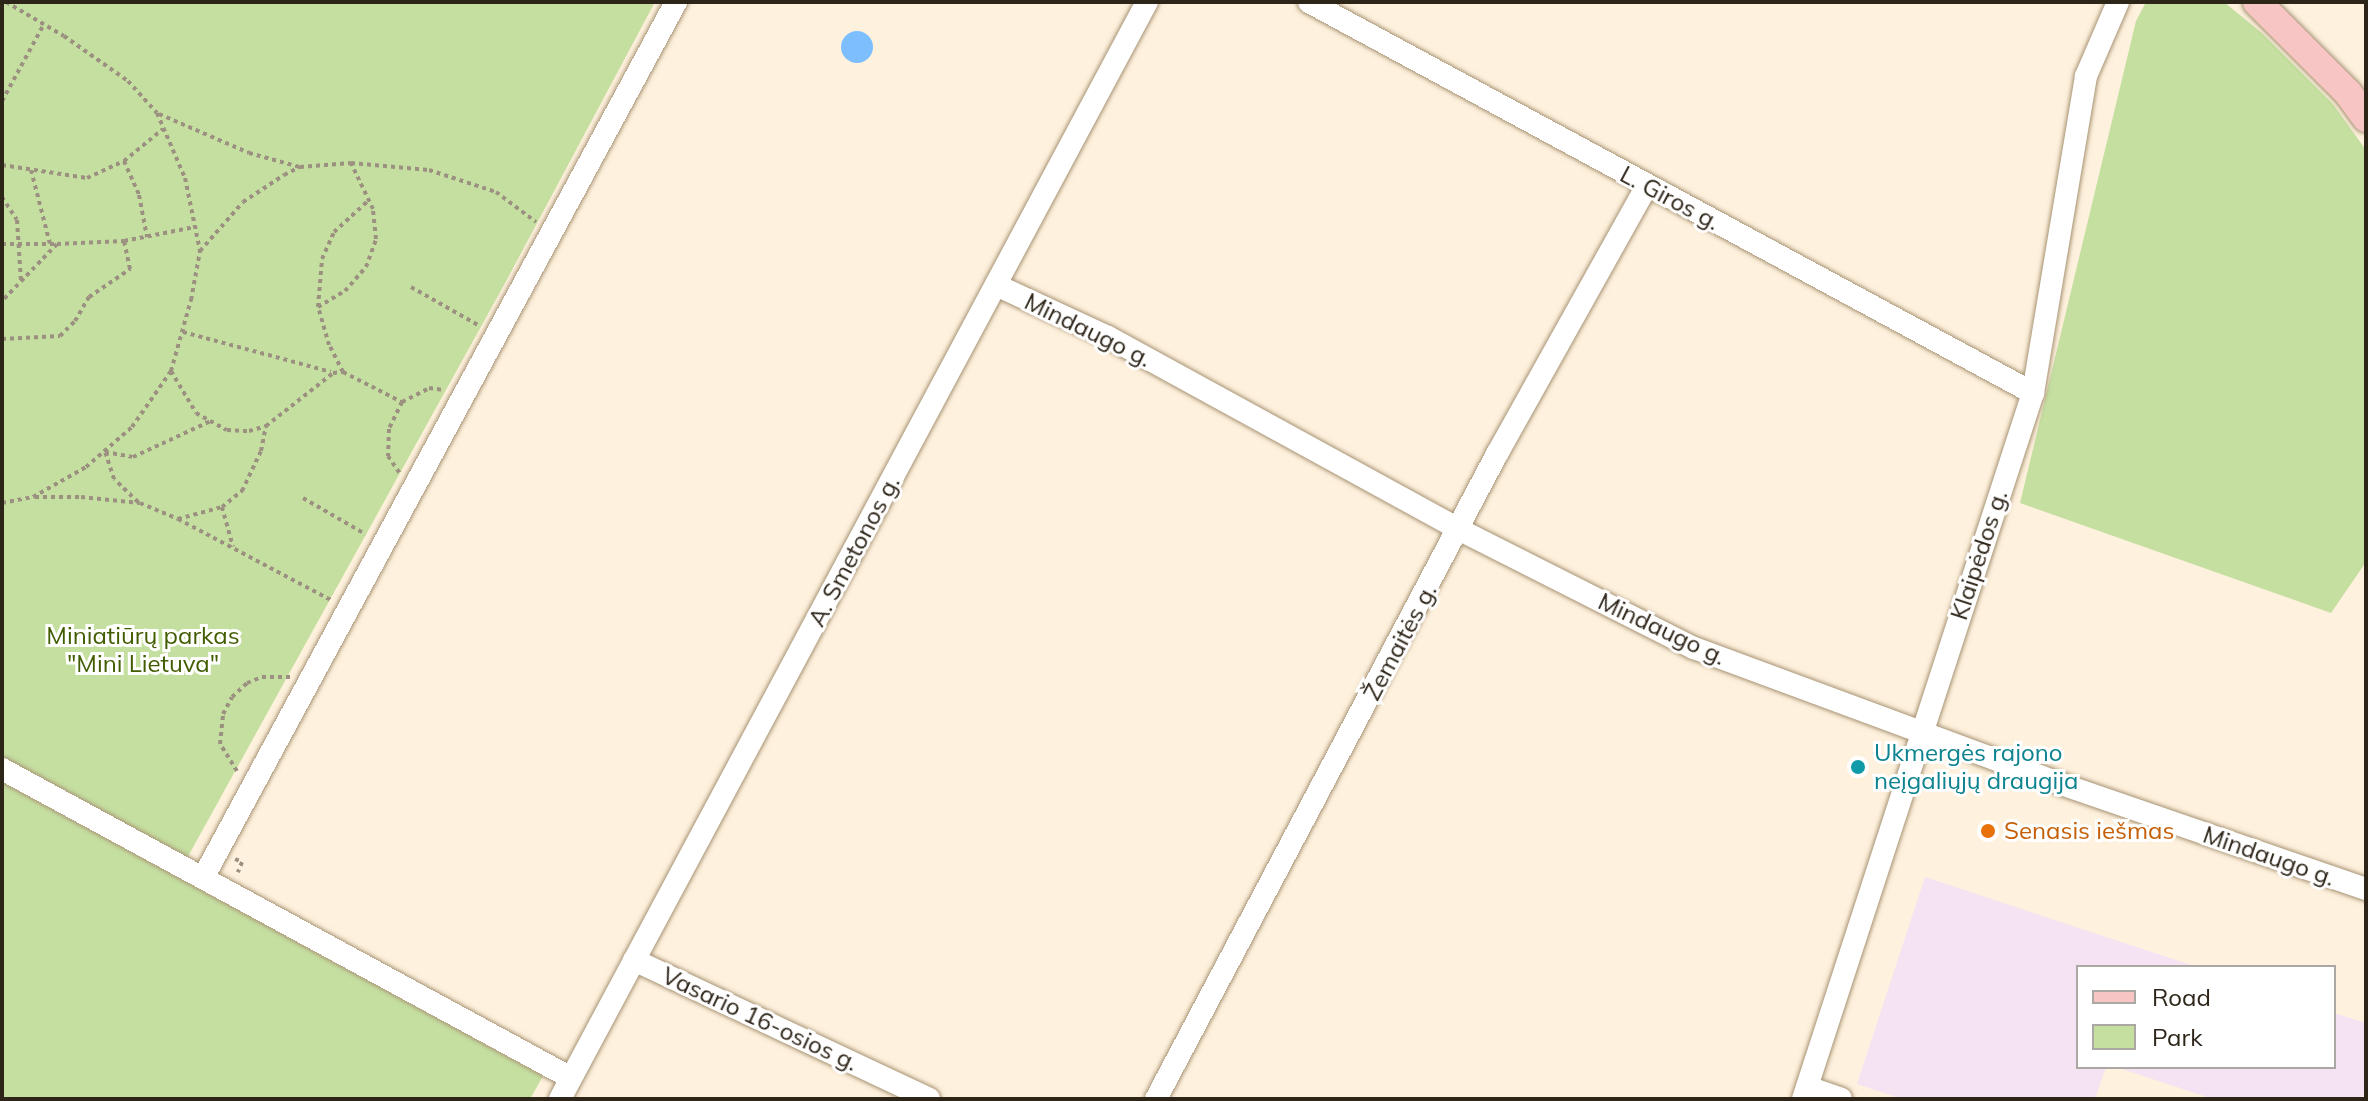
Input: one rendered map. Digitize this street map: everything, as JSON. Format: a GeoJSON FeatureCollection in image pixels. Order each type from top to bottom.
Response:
{"type":"FeatureCollection","features":[{"type":"Feature","properties":{"kind":"main road"},"geometry":{"type":"LineString","coordinates":[[2257,2],[2348,93],[2366,118]]}},
{"type":"Feature","properties":{"kind":"street"},"geometry":{"type":"LineString","coordinates":[[203,878],[676,2]]}},
{"type":"Feature","properties":{"kind":"street","name":"A. Smetonos g."},"geometry":{"type":"LineString","coordinates":[[560,1099],[1147,2]]}},
{"type":"Feature","properties":{"kind":"street","name":"L. Giros g."},"geometry":{"type":"LineString","coordinates":[[1309,2],[2033,393]]}},
{"type":"Feature","properties":{"kind":"street","name":"Klaipėdos g."},"geometry":{"type":"LineString","coordinates":[[1805,1093],[1887,849],[1920,734],[2033,393],[2086,76],[2118,2]]}},
{"type":"Feature","properties":{"kind":"street","name":"Žemaitės g."},"geometry":{"type":"LineString","coordinates":[[1156,1099],[1460,530],[1497,454],[1647,186]]}},
{"type":"Feature","properties":{"kind":"street","name":"Mindaugo g."},"geometry":{"type":"LineString","coordinates":[[996,285],[1108,337],[1460,530],[1694,648],[1920,734],[2366,889]]}},
{"type":"Feature","properties":{"kind":"street"},"geometry":{"type":"LineString","coordinates":[[2,769],[571,1078]]}},
{"type":"Feature","properties":{"kind":"street","name":"Vasario 16-osios g."},"geometry":{"type":"LineString","coordinates":[[634,960],[929,1099]]}},
{"type":"Feature","properties":{"kind":"street"},"geometry":{"type":"LineString","coordinates":[[1805,1093],[1841,1099]]}},
{"type":"Feature","properties":{"kind":"path"},"geometry":{"type":"LineString","coordinates":[[6,2],[128,81],[157,113],[185,178],[200,251],[183,332],[171,371],[132,427],[105,452],[33,497]]}},
{"type":"Feature","properties":{"kind":"path"},"geometry":{"type":"LineString","coordinates":[[2,101],[44,24]]}},
{"type":"Feature","properties":{"kind":"path"},"geometry":{"type":"LineString","coordinates":[[157,113],[249,153],[300,167],[351,163],[429,170],[496,192],[552,232]]}},
{"type":"Feature","properties":{"kind":"path"},"geometry":{"type":"LineString","coordinates":[[2,165],[87,178],[124,161],[163,129]]}},
{"type":"Feature","properties":{"kind":"path"},"geometry":{"type":"LineString","coordinates":[[124,161],[139,195],[147,237]]}},
{"type":"Feature","properties":{"kind":"path"},"geometry":{"type":"LineString","coordinates":[[318,307],[345,291],[366,267],[376,239],[369,200],[351,163]]}},
{"type":"Feature","properties":{"kind":"path"},"geometry":{"type":"LineString","coordinates":[[200,251],[243,202],[300,167]]}},
{"type":"Feature","properties":{"kind":"path"},"geometry":{"type":"LineString","coordinates":[[31,170],[50,244]]}},
{"type":"Feature","properties":{"kind":"path"},"geometry":{"type":"LineString","coordinates":[[2,197],[17,220],[21,282]]}},
{"type":"Feature","properties":{"kind":"path"},"geometry":{"type":"LineString","coordinates":[[343,372],[329,345],[318,307],[322,259],[334,232],[369,200]]}},
{"type":"Feature","properties":{"kind":"path"},"geometry":{"type":"LineString","coordinates":[[2,244],[124,241],[195,227]]}},
{"type":"Feature","properties":{"kind":"path"},"geometry":{"type":"LineString","coordinates":[[2,339],[60,336],[75,321],[89,297],[130,269],[124,241]]}},
{"type":"Feature","properties":{"kind":"path"},"geometry":{"type":"LineString","coordinates":[[2,301],[57,244]]}},
{"type":"Feature","properties":{"kind":"path"},"geometry":{"type":"LineString","coordinates":[[411,287],[483,329]]}},
{"type":"Feature","properties":{"kind":"path"},"geometry":{"type":"LineString","coordinates":[[183,332],[333,373],[343,372],[402,402]]}},
{"type":"Feature","properties":{"kind":"path"},"geometry":{"type":"LineString","coordinates":[[171,371],[196,413],[227,430],[249,431],[266,426],[333,373]]}},
{"type":"Feature","properties":{"kind":"path"},"geometry":{"type":"LineString","coordinates":[[404,478],[388,456],[389,429],[402,402],[429,388],[449,391]]}},
{"type":"Feature","properties":{"kind":"path"},"geometry":{"type":"LineString","coordinates":[[105,452],[133,457],[211,421]]}},
{"type":"Feature","properties":{"kind":"path"},"geometry":{"type":"LineString","coordinates":[[178,519],[222,507],[242,491],[261,451],[266,426]]}},
{"type":"Feature","properties":{"kind":"path"},"geometry":{"type":"LineString","coordinates":[[105,452],[114,479],[140,503]]}},
{"type":"Feature","properties":{"kind":"path"},"geometry":{"type":"LineString","coordinates":[[2,503],[33,497],[81,497],[140,503],[178,519],[334,601]]}},
{"type":"Feature","properties":{"kind":"path"},"geometry":{"type":"LineString","coordinates":[[303,498],[370,537]]}},
{"type":"Feature","properties":{"kind":"path"},"geometry":{"type":"LineString","coordinates":[[222,507],[234,548]]}},
{"type":"Feature","properties":{"kind":"path"},"geometry":{"type":"LineString","coordinates":[[287,689],[300,666]]}},
{"type":"Feature","properties":{"kind":"path"},"geometry":{"type":"LineString","coordinates":[[247,764],[241,776],[220,744],[223,714],[232,697],[247,683],[262,677],[294,677]]}},
{"type":"Feature","properties":{"kind":"path"},"geometry":{"type":"LineString","coordinates":[[218,851],[242,862],[237,872],[250,879]]}},
{"type":"Feature","properties":{"kind":"shaded area"},"geometry":{"type":"Polygon","coordinates":[[[1925,877],[2191,965],[2076,965],[2076,1069],[2105,1069],[2095,1099],[1902,1099],[1857,1084],[1925,877]]]}},
{"type":"Feature","properties":{"kind":"shaded area"},"geometry":{"type":"Polygon","coordinates":[[[2336,1014],[2366,1023],[2366,1086],[2362,1099],[2213,1099],[2122,1069],[2336,1069],[2336,1014]]]}},
{"type":"Feature","properties":{"kind":"green space","name":"Miniatiūrų parkas \"Mini Lietuva\""},"geometry":{"type":"Polygon","coordinates":[[[2,2],[655,2],[504,285],[186,860],[2,762],[2,2]]]}},
{"type":"Feature","properties":{"kind":"green space"},"geometry":{"type":"Polygon","coordinates":[[[2146,2],[2224,2],[2262,33],[2333,104],[2366,150],[2366,562],[2331,613],[2020,503],[2136,21],[2146,2]]]}},
{"type":"Feature","properties":{"kind":"green space"},"geometry":{"type":"Polygon","coordinates":[[[2,782],[543,1076],[530,1099],[6,1099],[2,1096],[2,782]]]}},
{"type":"Feature","properties":{"kind":"water"},"geometry":{"type":"Polygon","coordinates":[[[857,31],[868,36],[873,47],[868,58],[857,63],[846,58],[841,47],[846,36],[857,31]]]}},
{"type":"Feature","properties":{"kind":"place","name":"Ukmergės rajono neįgaliųjų draugija"},"geometry":{"type":"Point","coordinates":[1858,767]}},
{"type":"Feature","properties":{"kind":"place","name":"Senasis iešmas"},"geometry":{"type":"Point","coordinates":[1988,831]}}]}
